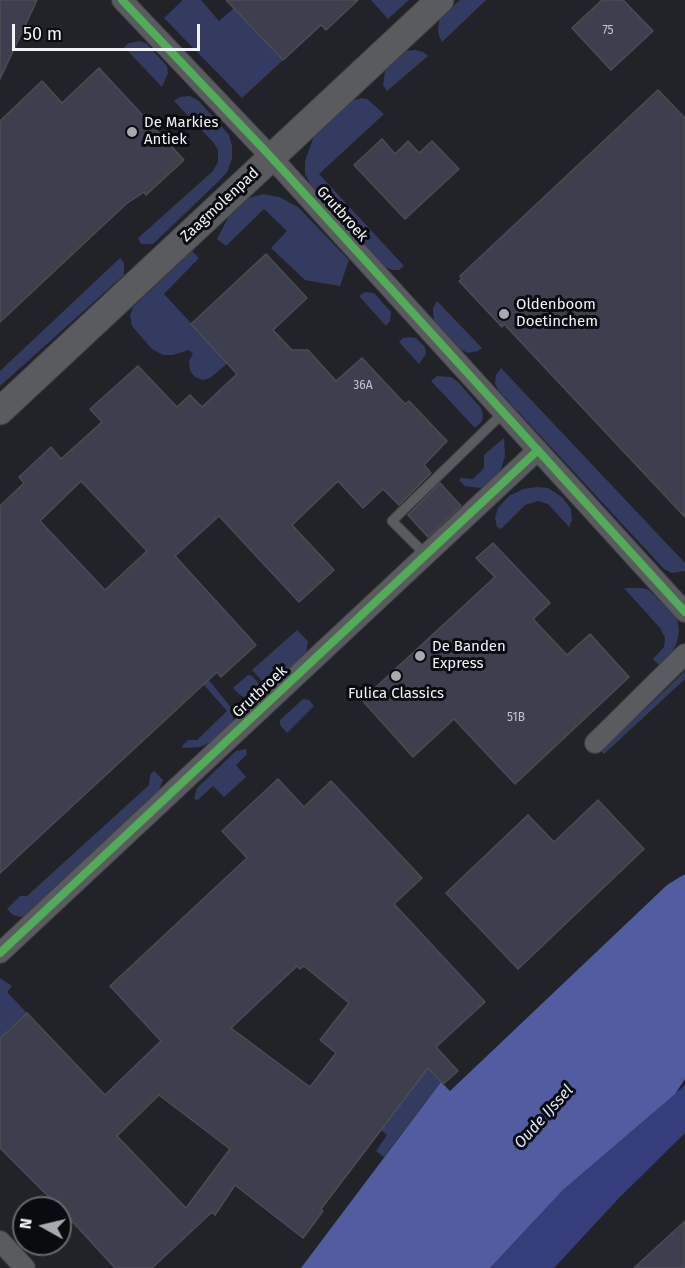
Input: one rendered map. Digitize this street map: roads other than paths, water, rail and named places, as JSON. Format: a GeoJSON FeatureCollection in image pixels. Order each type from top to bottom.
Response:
{"type":"FeatureCollection","features":[{"type":"Feature","properties":{"kind":"street","name":"Grutbroek"},"geometry":{"type":"LineString","coordinates":[[122,0],[271,157],[685,612]]}},
{"type":"Feature","properties":{"kind":"street","name":"Zaagmolenpad"},"geometry":{"type":"LineString","coordinates":[[0,411],[441,0]]}},
{"type":"Feature","properties":{"kind":"street","name":"Grutbroek"},"geometry":{"type":"LineString","coordinates":[[0,953],[538,450]]}},
{"type":"Feature","properties":{"kind":"street"},"geometry":{"type":"LineString","coordinates":[[595,743],[685,654]]}},
{"type":"Feature","properties":{"kind":"street"},"geometry":{"type":"LineString","coordinates":[[0,1241],[25,1268]]}},
{"type":"Feature","properties":{"kind":"lane"},"geometry":{"type":"LineString","coordinates":[[426,555],[392,521],[504,412]]}},
{"type":"Feature","properties":{"kind":"water","name":"Oude IJssel"},"geometry":{"type":"Polygon","coordinates":[[[685,874],[685,1079],[675,1094],[563,1190],[490,1268],[301,1268],[441,1082],[450,1091],[667,885],[685,874]]]}},
{"type":"Feature","properties":{"kind":"place","name":"De Markies Antiek"},"geometry":{"type":"Point","coordinates":[132,132]}},
{"type":"Feature","properties":{"kind":"place","name":"Oldenboom Doetinchem"},"geometry":{"type":"Point","coordinates":[504,314]}},
{"type":"Feature","properties":{"kind":"place","name":"De Banden Express"},"geometry":{"type":"Point","coordinates":[420,656]}},
{"type":"Feature","properties":{"kind":"place","name":"Fulica Classics"},"geometry":{"type":"Point","coordinates":[396,676]}}]}
